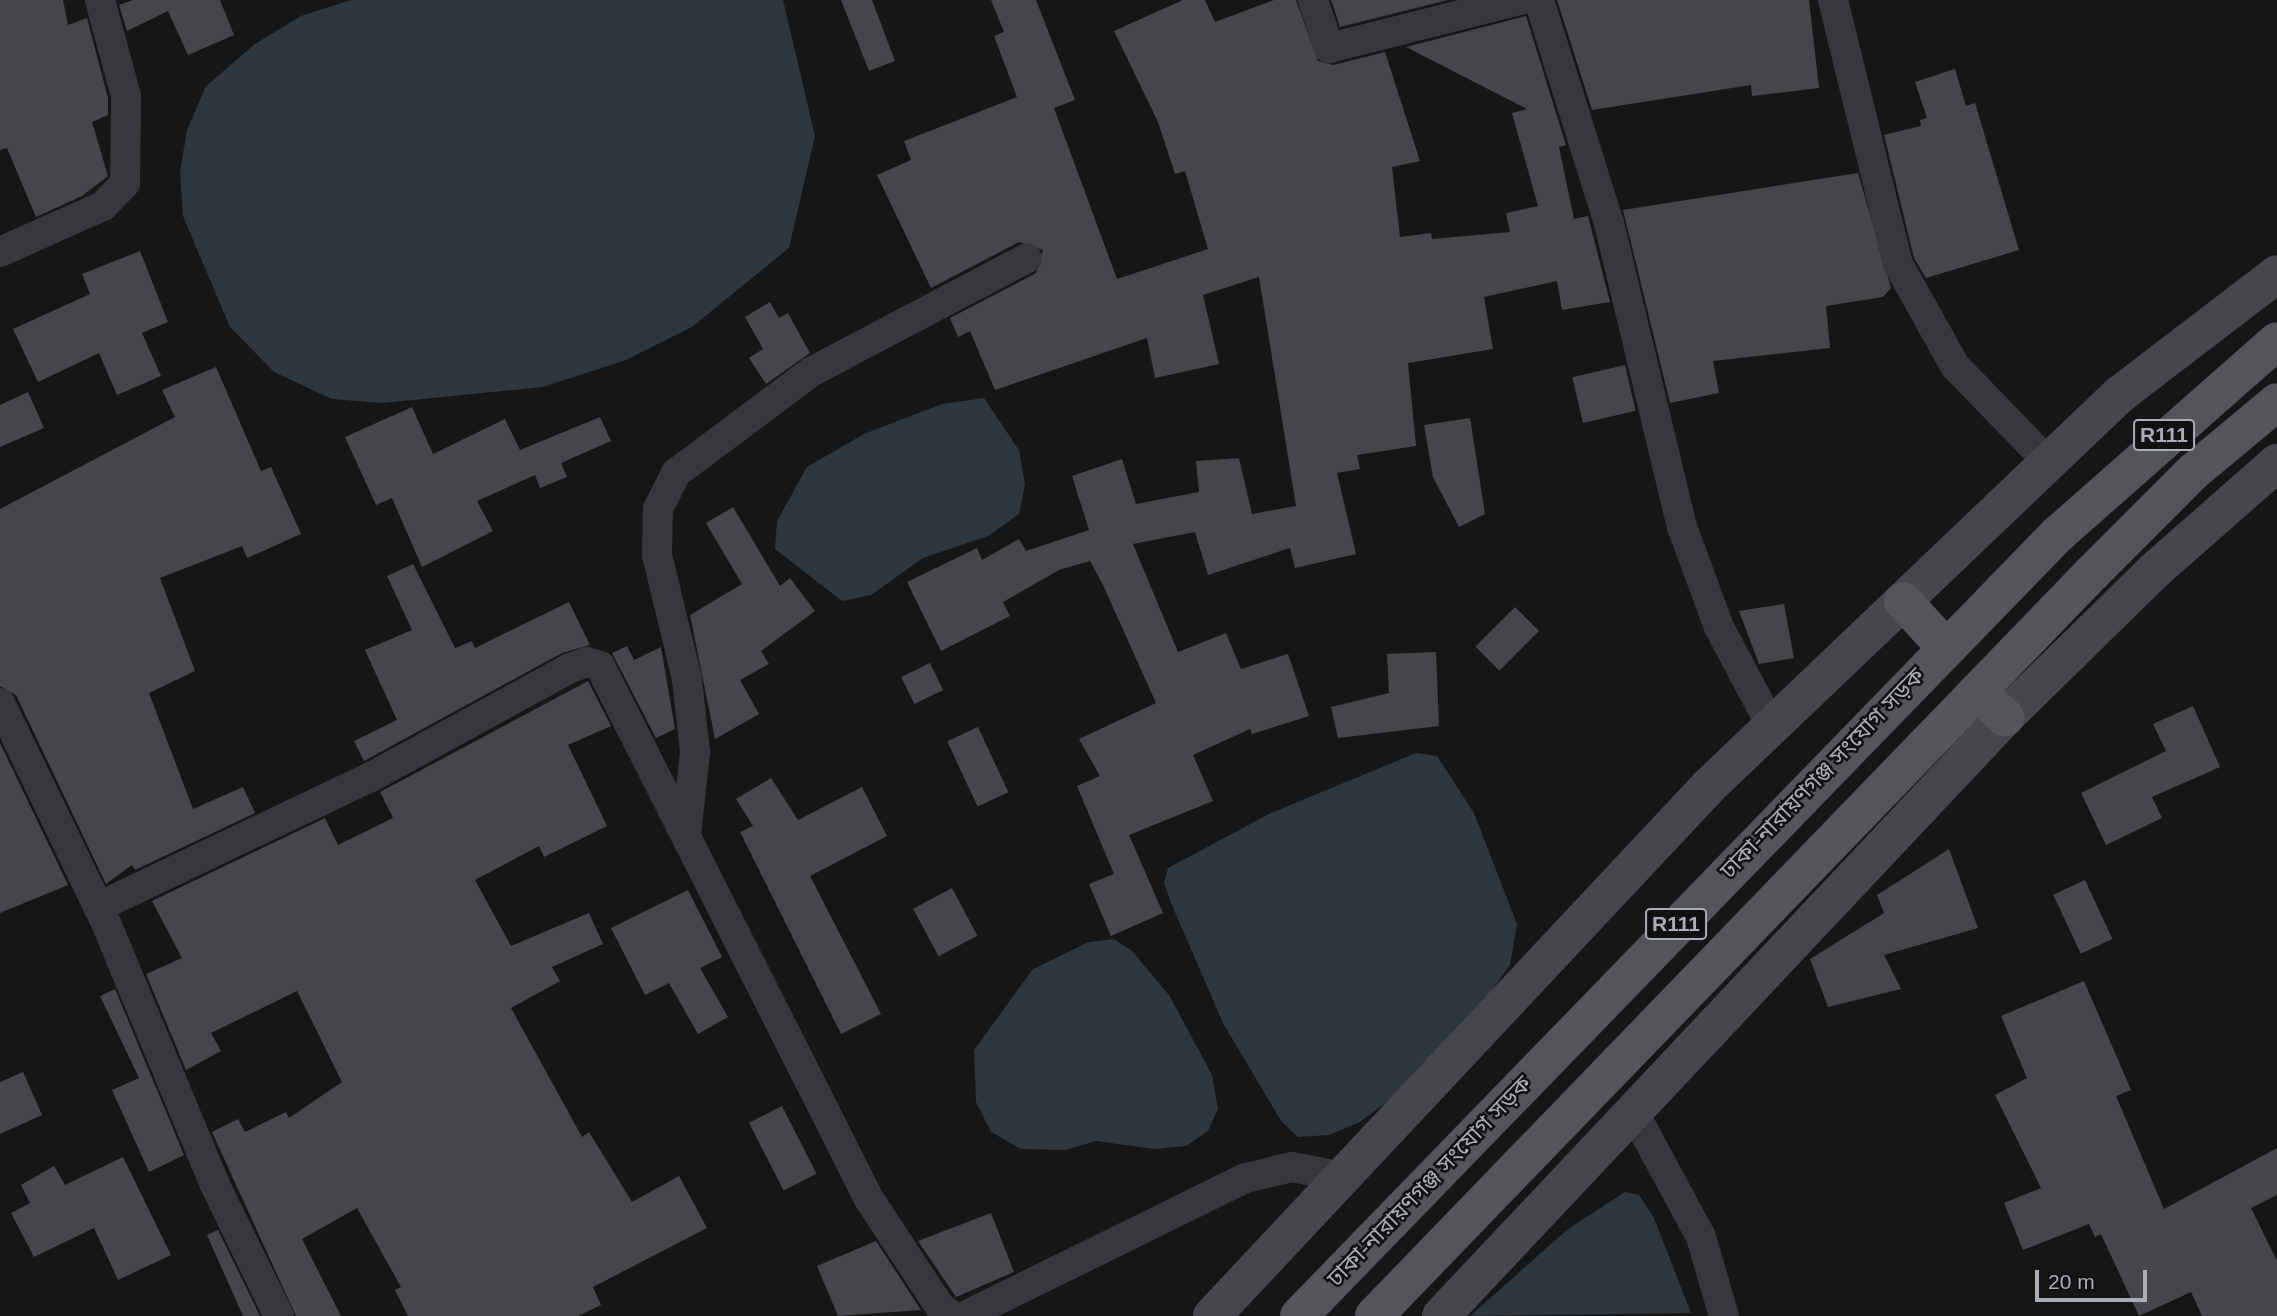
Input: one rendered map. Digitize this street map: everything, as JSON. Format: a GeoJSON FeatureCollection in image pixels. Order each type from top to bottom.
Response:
{"type":"FeatureCollection","features":[{"type":"Feature","properties":{"kind":"main road","name":"ঢাকা-নারায়ণগঞ্জ সংযোগ সড়ক"},"geometry":{"type":"LineString","coordinates":[[1299,1316],[1945,647],[2057,535],[2277,341]]}},
{"type":"Feature","properties":{"kind":"main road","name":"R111"},"geometry":{"type":"LineString","coordinates":[[1374,1316],[2091,574],[2193,472],[2277,402]]}},
{"type":"Feature","properties":{"kind":"main road"},"geometry":{"type":"LineString","coordinates":[[1903,601],[1945,647]]}},
{"type":"Feature","properties":{"kind":"main road"},"geometry":{"type":"LineString","coordinates":[[1977,692],[2005,717]]}},
{"type":"Feature","properties":{"kind":"street"},"geometry":{"type":"LineString","coordinates":[[0,251],[103,206],[125,183],[126,96],[100,0]]}},
{"type":"Feature","properties":{"kind":"street"},"geometry":{"type":"LineString","coordinates":[[1313,0],[1329,48],[1520,0]]}},
{"type":"Feature","properties":{"kind":"street"},"geometry":{"type":"LineString","coordinates":[[1539,0],[1609,223],[1682,527],[1719,627],[1772,727]]}},
{"type":"Feature","properties":{"kind":"street"},"geometry":{"type":"LineString","coordinates":[[1833,0],[1898,264],[1955,366],[2048,462]]}},
{"type":"Feature","properties":{"kind":"street"},"geometry":{"type":"LineString","coordinates":[[686,835],[695,752],[687,679],[657,555],[658,509],[676,473],[811,372],[1027,258]]}},
{"type":"Feature","properties":{"kind":"street"},"geometry":{"type":"LineString","coordinates":[[1212,1316],[1772,727],[2119,395],[2277,274]]}},
{"type":"Feature","properties":{"kind":"street"},"geometry":{"type":"LineString","coordinates":[[1441,1316],[2005,717],[2154,571],[2277,463]]}},
{"type":"Feature","properties":{"kind":"street"},"geometry":{"type":"LineString","coordinates":[[98,907],[371,777],[587,662],[600,666],[869,1199],[940,1307],[953,1316]]}},
{"type":"Feature","properties":{"kind":"street"},"geometry":{"type":"LineString","coordinates":[[0,703],[98,907],[214,1183],[279,1316]]}},
{"type":"Feature","properties":{"kind":"street"},"geometry":{"type":"LineString","coordinates":[[1634,1113],[1701,1237],[1724,1316]]}},
{"type":"Feature","properties":{"kind":"street"},"geometry":{"type":"LineString","coordinates":[[965,1316],[1246,1178],[1292,1167],[1343,1177]]}},
{"type":"Feature","properties":{"kind":"shaded area"},"geometry":{"type":"Polygon","coordinates":[[[351,0],[783,0],[815,136],[789,248],[692,327],[626,360],[543,387],[382,403],[332,399],[274,372],[230,327],[183,216],[180,172],[187,130],[206,86],[255,44],[301,16],[351,0]]]}},
{"type":"Feature","properties":{"kind":"shaded area"},"geometry":{"type":"Polygon","coordinates":[[[984,398],[1019,450],[1025,484],[1019,514],[988,536],[923,558],[871,595],[842,601],[775,549],[777,521],[807,467],[864,434],[942,404],[984,398]]]}},
{"type":"Feature","properties":{"kind":"shaded area"},"geometry":{"type":"Polygon","coordinates":[[[1416,753],[1437,756],[1474,813],[1517,924],[1510,965],[1474,1015],[1403,1090],[1360,1122],[1329,1135],[1298,1137],[1281,1121],[1223,1023],[1171,903],[1164,883],[1168,868],[1271,813],[1416,753]]]}},
{"type":"Feature","properties":{"kind":"shaded area"},"geometry":{"type":"Polygon","coordinates":[[[1114,939],[1132,951],[1169,995],[1212,1075],[1218,1109],[1208,1131],[1186,1146],[1154,1149],[1096,1141],[1065,1150],[1021,1149],[991,1132],[976,1102],[974,1050],[1033,969],[1089,942],[1114,939]]]}},
{"type":"Feature","properties":{"kind":"shaded area"},"geometry":{"type":"Polygon","coordinates":[[[1625,1192],[1639,1195],[1654,1218],[1691,1313],[1470,1316],[1568,1229],[1625,1192]]]}},
{"type":"Feature","properties":{"kind":"building"},"geometry":{"type":"Polygon","coordinates":[[[0,0],[63,0],[68,25],[87,18],[108,98],[108,115],[92,122],[108,176],[82,196],[36,217],[7,148],[0,150],[0,0]]]}},
{"type":"Feature","properties":{"kind":"building"},"geometry":{"type":"Polygon","coordinates":[[[133,0],[220,0],[234,35],[188,55],[168,11],[127,31],[119,5],[133,0]]]}},
{"type":"Feature","properties":{"kind":"building"},"geometry":{"type":"Polygon","coordinates":[[[841,0],[872,0],[895,61],[869,71],[841,0]]]}},
{"type":"Feature","properties":{"kind":"building"},"geometry":{"type":"Polygon","coordinates":[[[991,0],[1036,0],[1075,100],[1054,108],[1117,279],[1208,249],[1185,171],[1175,174],[1158,122],[1114,31],[1183,0],[1205,0],[1215,22],[1274,0],[1296,0],[1318,61],[1333,65],[1385,52],[1420,161],[1392,167],[1400,237],[1431,233],[1432,239],[1510,232],[1506,213],[1538,206],[1512,113],[1527,109],[1406,47],[1526,16],[1566,145],[1559,147],[1574,219],[1588,216],[1610,302],[1562,310],[1557,281],[1484,297],[1493,349],[1408,363],[1416,446],[1357,455],[1360,469],[1337,473],[1356,554],[1295,568],[1290,548],[1208,575],[1195,532],[1133,544],[1178,652],[1226,633],[1241,669],[1288,654],[1309,716],[1252,734],[1250,729],[1193,755],[1213,801],[1129,835],[1163,913],[1111,936],[1089,884],[1114,874],[1077,786],[1100,776],[1079,739],[1156,703],[1090,561],[1059,570],[1003,602],[1010,616],[941,651],[907,582],[977,548],[982,560],[1019,539],[1026,551],[1089,530],[1072,476],[1122,459],[1136,504],[1199,492],[1196,461],[1239,458],[1252,514],[1296,506],[1259,277],[1203,295],[1219,364],[1155,378],[1147,338],[995,390],[970,331],[958,337],[950,318],[1036,273],[1043,250],[1019,242],[931,288],[877,175],[911,160],[904,141],[1017,97],[994,36],[1004,32],[991,0]]]}},
{"type":"Feature","properties":{"kind":"building"},"geometry":{"type":"Polygon","coordinates":[[[1331,0],[1448,0],[1340,27],[1331,0]]]}},
{"type":"Feature","properties":{"kind":"building"},"geometry":{"type":"Polygon","coordinates":[[[1557,0],[1809,0],[1819,88],[1752,96],[1751,85],[1592,110],[1557,0]]]}},
{"type":"Feature","properties":{"kind":"building"},"geometry":{"type":"Polygon","coordinates":[[[1955,69],[1966,106],[1975,103],[2019,250],[1926,278],[1914,258],[1884,135],[1921,126],[1920,120],[1927,118],[1915,82],[1955,69]]]}},
{"type":"Feature","properties":{"kind":"building"},"geometry":{"type":"Polygon","coordinates":[[[1858,173],[1891,288],[1883,297],[1826,306],[1830,348],[1713,361],[1719,393],[1670,403],[1623,210],[1858,173]]]}},
{"type":"Feature","properties":{"kind":"building"},"geometry":{"type":"Polygon","coordinates":[[[140,251],[168,322],[142,333],[161,376],[117,395],[99,353],[38,382],[13,329],[90,294],[82,274],[140,251]]]}},
{"type":"Feature","properties":{"kind":"building"},"geometry":{"type":"Polygon","coordinates":[[[770,302],[779,318],[788,313],[810,353],[766,384],[749,358],[763,349],[745,317],[770,302]]]}},
{"type":"Feature","properties":{"kind":"building"},"geometry":{"type":"Polygon","coordinates":[[[1625,365],[1636,411],[1583,423],[1572,377],[1625,365]]]}},
{"type":"Feature","properties":{"kind":"building"},"geometry":{"type":"Polygon","coordinates":[[[216,367],[261,471],[271,467],[301,534],[247,558],[242,546],[160,578],[195,671],[149,693],[193,809],[243,787],[255,813],[135,870],[132,865],[106,884],[16,695],[0,686],[0,509],[175,417],[162,390],[216,367]]]}},
{"type":"Feature","properties":{"kind":"building"},"geometry":{"type":"Polygon","coordinates":[[[28,392],[44,428],[0,447],[0,405],[28,392]]]}},
{"type":"Feature","properties":{"kind":"building"},"geometry":{"type":"Polygon","coordinates":[[[412,407],[433,454],[505,419],[520,450],[600,417],[611,441],[561,463],[567,477],[540,488],[535,475],[477,501],[493,531],[422,567],[392,498],[376,505],[345,437],[412,407]]]}},
{"type":"Feature","properties":{"kind":"building"},"geometry":{"type":"Polygon","coordinates":[[[1470,418],[1485,514],[1459,527],[1433,477],[1424,425],[1470,418]]]}},
{"type":"Feature","properties":{"kind":"building"},"geometry":{"type":"Polygon","coordinates":[[[733,507],[780,586],[790,578],[815,611],[761,651],[769,664],[740,680],[759,714],[715,739],[690,615],[742,584],[706,523],[733,507]]]}},
{"type":"Feature","properties":{"kind":"building"},"geometry":{"type":"Polygon","coordinates":[[[413,564],[455,648],[472,641],[475,648],[569,602],[590,645],[562,653],[364,761],[354,741],[397,720],[365,650],[412,630],[387,576],[413,564]]]}},
{"type":"Feature","properties":{"kind":"building"},"geometry":{"type":"Polygon","coordinates":[[[1784,604],[1794,658],[1759,664],[1739,611],[1784,604]]]}},
{"type":"Feature","properties":{"kind":"building"},"geometry":{"type":"Polygon","coordinates":[[[1515,607],[1539,631],[1499,671],[1475,647],[1515,607]]]}},
{"type":"Feature","properties":{"kind":"building"},"geometry":{"type":"Polygon","coordinates":[[[627,646],[634,660],[661,647],[675,729],[656,738],[612,653],[627,646]]]}},
{"type":"Feature","properties":{"kind":"building"},"geometry":{"type":"Polygon","coordinates":[[[1436,652],[1439,726],[1338,738],[1331,707],[1389,693],[1387,654],[1436,652]]]}},
{"type":"Feature","properties":{"kind":"building"},"geometry":{"type":"Polygon","coordinates":[[[930,663],[943,690],[914,704],[901,677],[930,663]]]}},
{"type":"Feature","properties":{"kind":"building"},"geometry":{"type":"Polygon","coordinates":[[[588,681],[611,726],[568,745],[607,826],[544,857],[539,846],[475,880],[511,946],[589,913],[603,944],[552,967],[560,981],[511,1008],[582,1137],[589,1132],[632,1202],[679,1176],[707,1228],[593,1287],[601,1305],[578,1316],[408,1316],[395,1290],[401,1287],[357,1208],[302,1239],[341,1316],[296,1316],[212,1132],[238,1119],[245,1132],[286,1112],[289,1118],[342,1082],[297,991],[211,1033],[221,1051],[186,1070],[146,974],[182,958],[152,901],[325,818],[338,845],[393,818],[380,792],[588,681]]]}},
{"type":"Feature","properties":{"kind":"building"},"geometry":{"type":"Polygon","coordinates":[[[2193,706],[2220,767],[2152,797],[2162,818],[2106,845],[2081,793],[2166,751],[2153,724],[2193,706]]]}},
{"type":"Feature","properties":{"kind":"building"},"geometry":{"type":"Polygon","coordinates":[[[978,727],[1008,792],[978,807],[947,741],[978,727]]]}},
{"type":"Feature","properties":{"kind":"building"},"geometry":{"type":"Polygon","coordinates":[[[0,743],[68,885],[0,913],[0,743]]]}},
{"type":"Feature","properties":{"kind":"building"},"geometry":{"type":"Polygon","coordinates":[[[771,778],[798,820],[862,787],[887,836],[810,876],[881,1014],[841,1034],[740,832],[753,826],[736,799],[771,778]]]}},
{"type":"Feature","properties":{"kind":"building"},"geometry":{"type":"Polygon","coordinates":[[[1949,849],[1978,928],[1884,955],[1901,989],[1828,1007],[1810,959],[1884,913],[1877,895],[1949,849]]]}},
{"type":"Feature","properties":{"kind":"building"},"geometry":{"type":"Polygon","coordinates":[[[2085,880],[2112,939],[2081,954],[2053,895],[2085,880]]]}},
{"type":"Feature","properties":{"kind":"building"},"geometry":{"type":"Polygon","coordinates":[[[952,888],[977,936],[939,956],[913,909],[952,888]]]}},
{"type":"Feature","properties":{"kind":"building"},"geometry":{"type":"Polygon","coordinates":[[[688,890],[722,957],[700,968],[728,1017],[698,1034],[669,983],[645,995],[611,928],[688,890]]]}},
{"type":"Feature","properties":{"kind":"building"},"geometry":{"type":"Polygon","coordinates":[[[2084,981],[2131,1090],[2116,1096],[2164,1209],[2277,1148],[2277,1195],[2251,1208],[2277,1261],[2277,1316],[2202,1316],[2191,1292],[2139,1316],[2101,1234],[2095,1237],[2089,1224],[2023,1250],[2004,1203],[2041,1188],[1995,1095],[2027,1078],[2001,1016],[2084,981]]]}},
{"type":"Feature","properties":{"kind":"building"},"geometry":{"type":"Polygon","coordinates":[[[115,989],[184,1155],[149,1172],[112,1090],[139,1078],[100,996],[115,989]]]}},
{"type":"Feature","properties":{"kind":"building"},"geometry":{"type":"Polygon","coordinates":[[[23,1072],[42,1115],[0,1134],[0,1082],[23,1072]]]}},
{"type":"Feature","properties":{"kind":"building"},"geometry":{"type":"Polygon","coordinates":[[[782,1106],[817,1174],[784,1191],[749,1123],[782,1106]]]}},
{"type":"Feature","properties":{"kind":"building"},"geometry":{"type":"Polygon","coordinates":[[[123,1157],[171,1255],[118,1280],[94,1228],[34,1257],[11,1213],[30,1203],[21,1185],[54,1166],[65,1185],[123,1157]]]}},
{"type":"Feature","properties":{"kind":"building"},"geometry":{"type":"Polygon","coordinates":[[[991,1213],[1014,1272],[956,1297],[918,1241],[991,1213]]]}},
{"type":"Feature","properties":{"kind":"building"},"geometry":{"type":"Polygon","coordinates":[[[218,1230],[260,1316],[243,1316],[207,1235],[218,1230]]]}},
{"type":"Feature","properties":{"kind":"building"},"geometry":{"type":"Polygon","coordinates":[[[876,1241],[921,1310],[838,1316],[817,1266],[876,1241]]]}}]}
